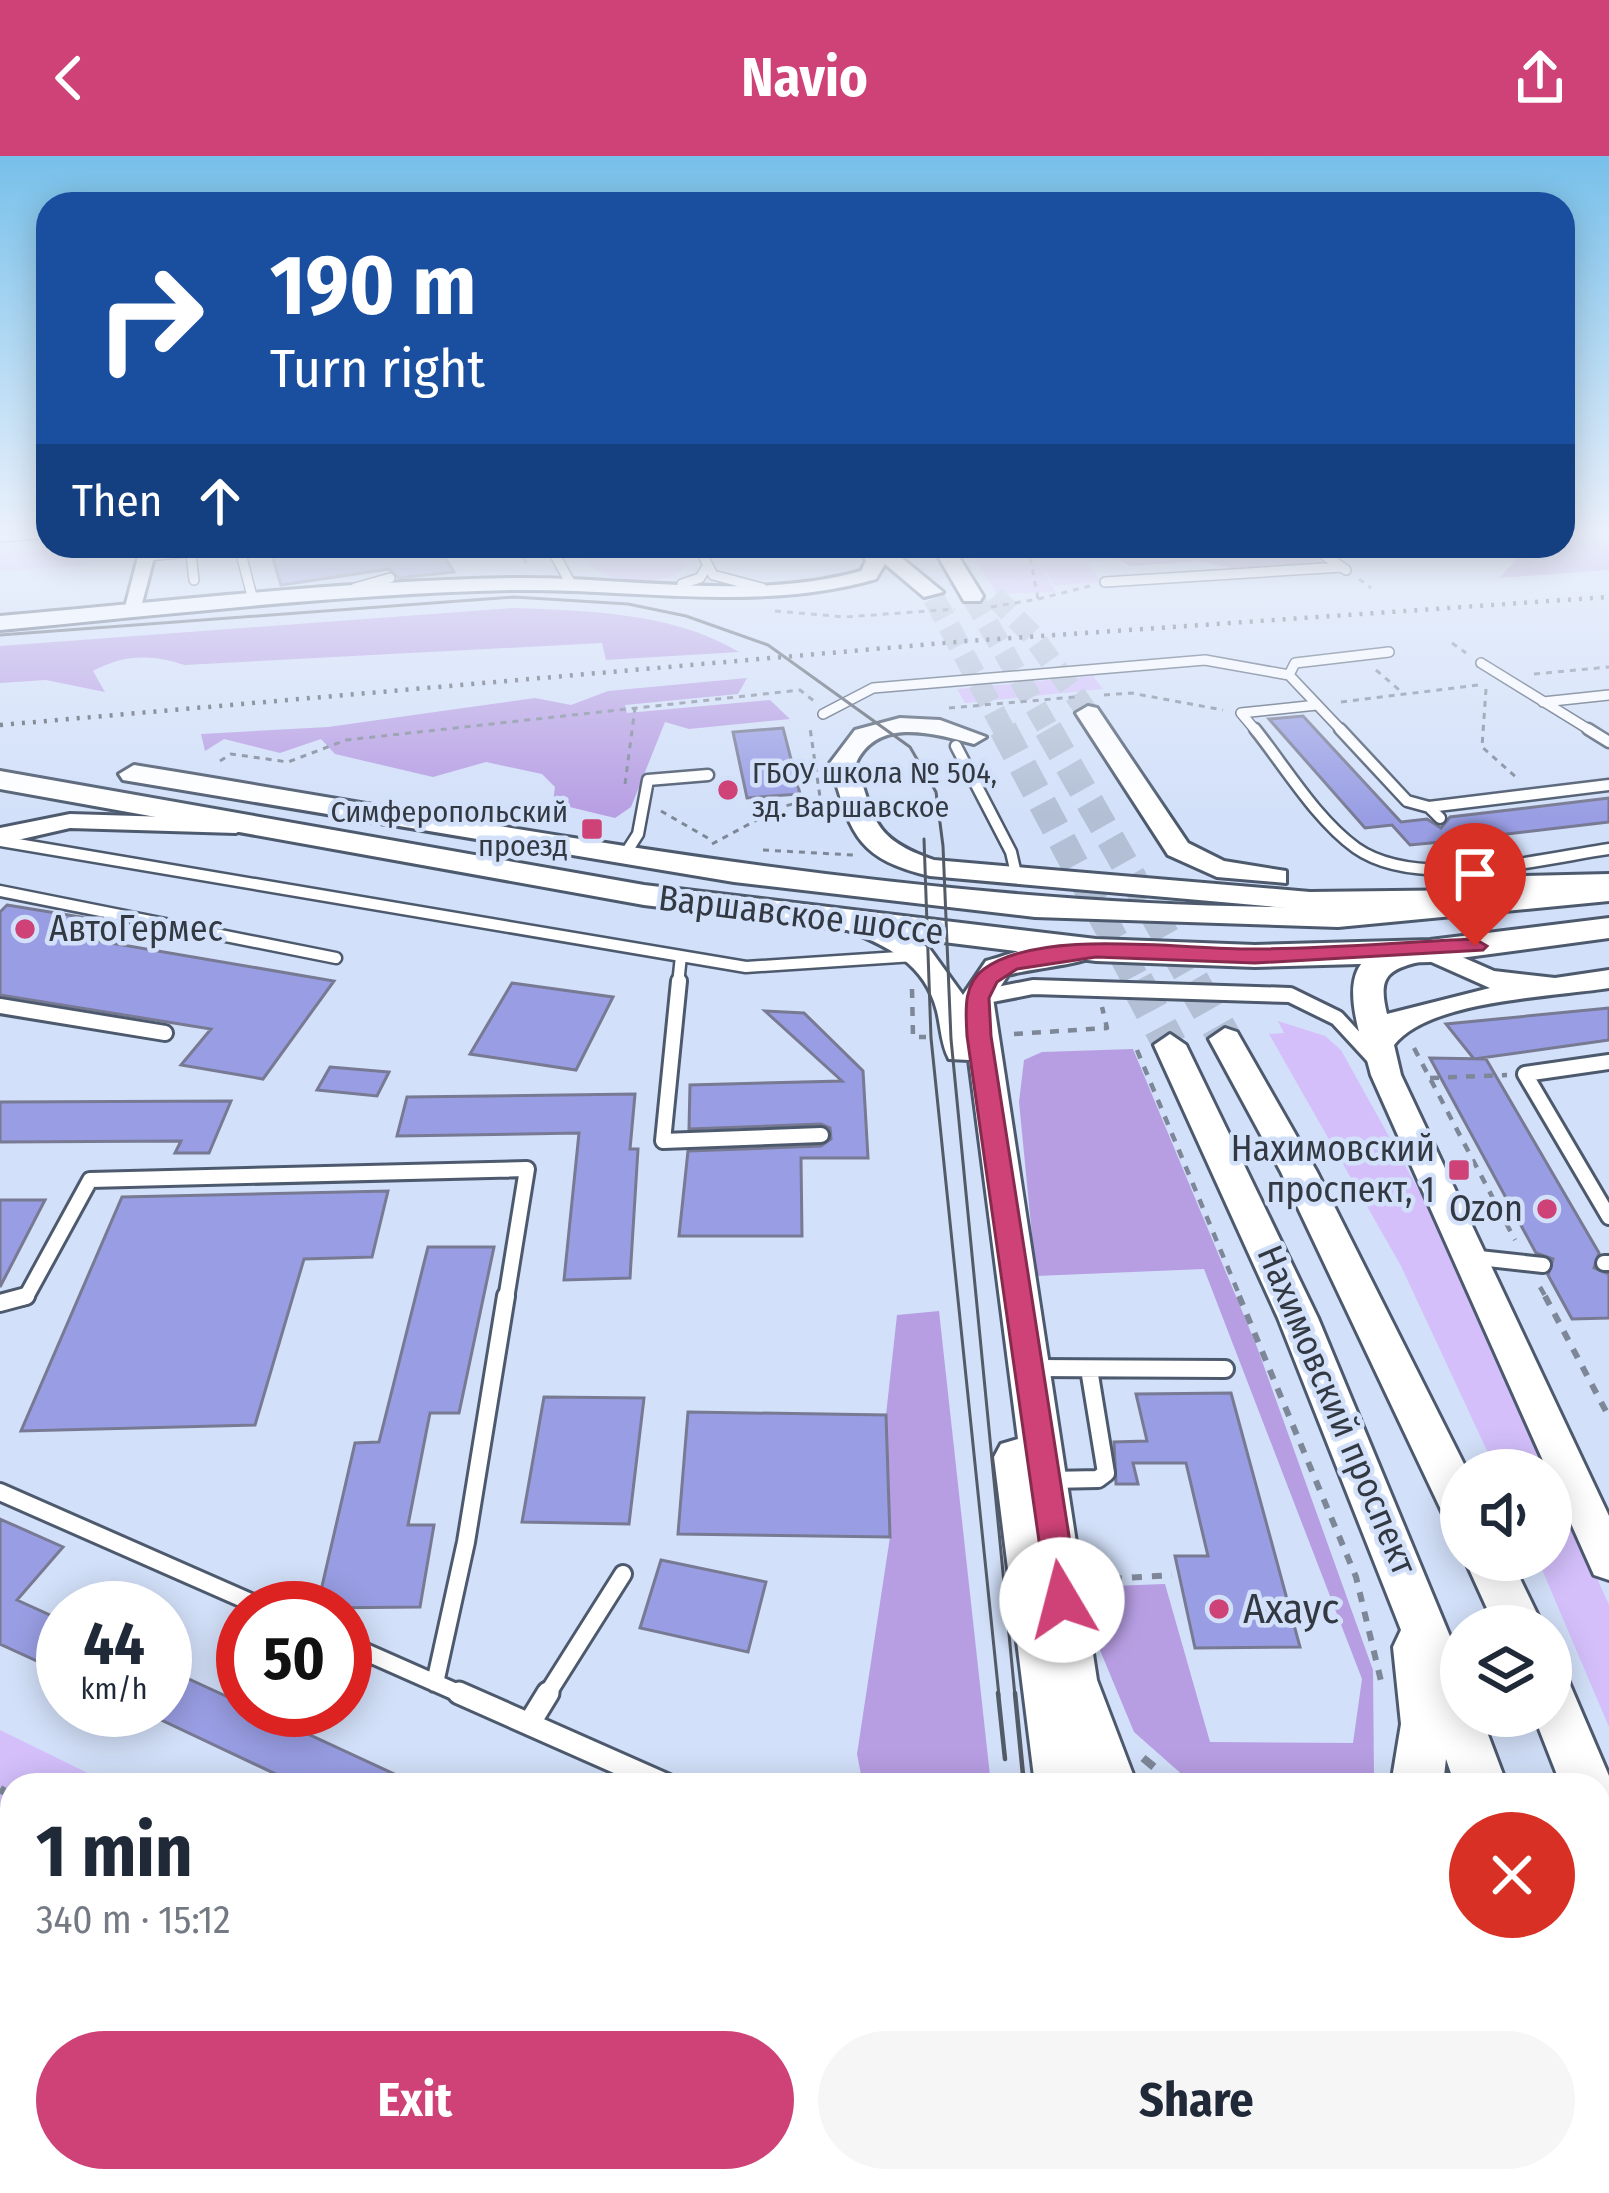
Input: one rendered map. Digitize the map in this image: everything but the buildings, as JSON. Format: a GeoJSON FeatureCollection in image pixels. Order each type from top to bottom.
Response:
{"type":"FeatureCollection","features":[{"type":"Feature","properties":{"kind":"main road"},"geometry":{"type":"LineString","coordinates":[[1088,713],[1178,849],[1217,869],[1384,885],[1609,887]]}},
{"type":"Feature","properties":{"kind":"main road"},"geometry":{"type":"LineString","coordinates":[[965,741],[918,724],[890,727],[855,742],[843,763],[859,821],[874,843],[908,862],[1017,878],[1310,901],[1556,897]]}},
{"type":"Feature","properties":{"kind":"main road","name":"Варшавское шоссе"},"geometry":{"type":"LineString","coordinates":[[0,753],[624,856],[1009,905],[1229,917],[1402,914],[1609,887]]}},
{"type":"Feature","properties":{"kind":"main road","name":"Варшавское шоссе"},"geometry":{"type":"LineString","coordinates":[[0,780],[644,895],[1096,950],[1255,956],[1430,951],[1609,928]]}},
{"type":"Feature","properties":{"kind":"main road"},"geometry":{"type":"LineString","coordinates":[[855,922],[902,940],[939,970],[967,1006],[1029,1368],[1073,1679],[1107,1773]]}},
{"type":"Feature","properties":{"kind":"main road"},"geometry":{"type":"LineString","coordinates":[[1059,1773],[967,1006],[997,968],[1046,954],[1096,950]]}},
{"type":"Feature","properties":{"kind":"main road","name":"Нахимовский проспект"},"geometry":{"type":"LineString","coordinates":[[1225,1039],[1309,1191],[1440,1461]]}},
{"type":"Feature","properties":{"kind":"main road","name":"Нахимовский проспект"},"geometry":{"type":"LineString","coordinates":[[1154,1047],[1249,1204],[1408,1577],[1477,1773]]}},
{"type":"Feature","properties":{"kind":"main road"},"geometry":{"type":"LineString","coordinates":[[1408,1577],[1426,1724],[1419,1773]]}},
{"type":"Feature","properties":{"kind":"main road"},"geometry":{"type":"LineString","coordinates":[[1568,1737],[1582,1773]]}},
{"type":"Feature","properties":{"kind":"street"},"geometry":{"type":"LineString","coordinates":[[0,838],[93,820],[277,828]]}},
{"type":"Feature","properties":{"kind":"street"},"geometry":{"type":"LineString","coordinates":[[1554,987],[1488,979],[1430,951],[1380,962],[1366,988],[1468,1257],[1609,1561]]}},
{"type":"Feature","properties":{"kind":"street"},"geometry":{"type":"LineString","coordinates":[[1390,1050],[1398,1019],[1458,1002],[1609,979]]}},
{"type":"Feature","properties":{"kind":"lane"},"geometry":{"type":"LineString","coordinates":[[1289,676],[1295,663],[1389,652]]}},
{"type":"Feature","properties":{"kind":"lane"},"geometry":{"type":"LineString","coordinates":[[826,713],[873,688],[1205,660],[1289,676],[1407,801],[1429,807],[1609,785]]}},
{"type":"Feature","properties":{"kind":"lane"},"geometry":{"type":"LineString","coordinates":[[1481,663],[1609,742]]}},
{"type":"Feature","properties":{"kind":"lane"},"geometry":{"type":"LineString","coordinates":[[1543,702],[1609,695]]}},
{"type":"Feature","properties":{"kind":"lane"},"geometry":{"type":"LineString","coordinates":[[1317,705],[1241,713],[1357,849],[1390,865],[1484,863],[1609,849]]}},
{"type":"Feature","properties":{"kind":"lane"},"geometry":{"type":"LineString","coordinates":[[965,741],[1011,852],[1017,878]]}},
{"type":"Feature","properties":{"kind":"lane"},"geometry":{"type":"LineString","coordinates":[[624,856],[638,834],[648,780],[708,775]]}},
{"type":"Feature","properties":{"kind":"lane"},"geometry":{"type":"LineString","coordinates":[[1429,807],[1440,818]]}},
{"type":"Feature","properties":{"kind":"lane"},"geometry":{"type":"LineString","coordinates":[[0,838],[746,967],[922,956]]}},
{"type":"Feature","properties":{"kind":"lane"},"geometry":{"type":"LineString","coordinates":[[1461,839],[1484,863]]}},
{"type":"Feature","properties":{"kind":"lane"},"geometry":{"type":"LineString","coordinates":[[0,891],[335,958]]}},
{"type":"Feature","properties":{"kind":"lane"},"geometry":{"type":"LineString","coordinates":[[682,956],[663,1141],[820,1135]]}},
{"type":"Feature","properties":{"kind":"lane"},"geometry":{"type":"LineString","coordinates":[[967,1006],[1033,986],[1290,995],[1323,1005],[1390,1050]]}},
{"type":"Feature","properties":{"kind":"lane"},"geometry":{"type":"LineString","coordinates":[[0,1006],[165,1033]]}},
{"type":"Feature","properties":{"kind":"lane"},"geometry":{"type":"LineString","coordinates":[[1609,1062],[1525,1074],[1609,1217]]}},
{"type":"Feature","properties":{"kind":"lane"},"geometry":{"type":"LineString","coordinates":[[0,1303],[26,1297],[90,1180],[527,1169],[466,1542],[434,1683]]}},
{"type":"Feature","properties":{"kind":"lane"},"geometry":{"type":"LineString","coordinates":[[1468,1257],[1535,1264]]}},
{"type":"Feature","properties":{"kind":"lane"},"geometry":{"type":"LineString","coordinates":[[1029,1368],[1226,1369]]}},
{"type":"Feature","properties":{"kind":"lane"},"geometry":{"type":"LineString","coordinates":[[1045,1480],[1098,1479],[1106,1473],[1089,1369]]}},
{"type":"Feature","properties":{"kind":"lane"},"geometry":{"type":"LineString","coordinates":[[0,1492],[216,1587]]}},
{"type":"Feature","properties":{"kind":"lane"},"geometry":{"type":"LineString","coordinates":[[529,1724],[623,1574]]}},
{"type":"Feature","properties":{"kind":"lane"},"geometry":{"type":"LineString","coordinates":[[372,1655],[640,1773]]}},
{"type":"Feature","properties":{"kind":"path"},"geometry":{"type":"LineString","coordinates":[[1360,656],[1403,694]]}},
{"type":"Feature","properties":{"kind":"path"},"geometry":{"type":"LineString","coordinates":[[1505,677],[1609,667]]}},
{"type":"Feature","properties":{"kind":"path"},"geometry":{"type":"LineString","coordinates":[[1317,705],[1486,684],[1482,747],[1535,794]]}},
{"type":"Feature","properties":{"kind":"path"},"geometry":{"type":"LineString","coordinates":[[220,761],[231,754],[288,762],[346,740],[800,690],[826,713]]}},
{"type":"Feature","properties":{"kind":"path"},"geometry":{"type":"LineString","coordinates":[[625,790],[635,708]]}},
{"type":"Feature","properties":{"kind":"path"},"geometry":{"type":"LineString","coordinates":[[661,811],[713,841],[781,807],[820,796],[806,729],[818,725]]}},
{"type":"Feature","properties":{"kind":"path"},"geometry":{"type":"LineString","coordinates":[[759,851],[859,855]]}},
{"type":"Feature","properties":{"kind":"path"},"geometry":{"type":"LineString","coordinates":[[912,989],[914,1037]]}},
{"type":"Feature","properties":{"kind":"path"},"geometry":{"type":"LineString","coordinates":[[1013,1034],[1107,1028],[1102,1007]]}},
{"type":"Feature","properties":{"kind":"path"},"geometry":{"type":"LineString","coordinates":[[1154,1047],[1356,1577],[1382,1688]]}},
{"type":"Feature","properties":{"kind":"path"},"geometry":{"type":"LineString","coordinates":[[1390,1050],[1430,1078],[1535,1264],[1609,1417]]}},
{"type":"Feature","properties":{"kind":"path"},"geometry":{"type":"LineString","coordinates":[[1430,1078],[1525,1074]]}},
{"type":"Feature","properties":{"kind":"path"},"geometry":{"type":"LineString","coordinates":[[1074,1580],[1172,1575]]}},
{"type":"Feature","properties":{"kind":"path"},"geometry":{"type":"LineString","coordinates":[[1130,1747],[1161,1773]]}},
{"type":"Feature","properties":{"kind":"shaded area"},"geometry":{"type":"Polygon","coordinates":[[[269,626],[676,626],[739,652],[606,660],[602,643],[185,665],[138,658],[93,671],[105,692],[46,680],[0,683],[0,646],[269,626]]]}},
{"type":"Feature","properties":{"kind":"shaded area"},"geometry":{"type":"Polygon","coordinates":[[[1093,676],[1103,689],[965,703],[957,689],[1093,676]]]}},
{"type":"Feature","properties":{"kind":"shaded area"},"geometry":{"type":"Polygon","coordinates":[[[747,678],[738,694],[625,705],[627,713],[770,700],[790,719],[689,729],[665,722],[631,807],[615,818],[553,803],[555,787],[542,774],[486,762],[433,777],[335,754],[321,739],[280,753],[224,739],[205,751],[201,734],[328,727],[535,698],[571,705],[608,691],[747,678]]]}},
{"type":"Feature","properties":{"kind":"shaded area"},"geometry":{"type":"Polygon","coordinates":[[[1278,1021],[1325,1036],[1341,1050],[1437,1223],[1539,1449],[1486,1449],[1401,1266],[1269,1034],[1284,1033],[1278,1021]]]}},
{"type":"Feature","properties":{"kind":"shaded area"},"geometry":{"type":"Polygon","coordinates":[[[1133,1049],[1257,1347],[1373,1670],[1374,1773],[1180,1773],[1134,1732],[1097,1643],[1085,1587],[1165,1584],[1210,1742],[1353,1743],[1362,1679],[1204,1269],[1036,1276],[1019,1102],[1024,1060],[1042,1052],[1133,1049]]]}},
{"type":"Feature","properties":{"kind":"shaded area"},"geometry":{"type":"Polygon","coordinates":[[[939,1311],[990,1773],[861,1773],[857,1754],[890,1537],[886,1415],[897,1315],[939,1311]]]}},
{"type":"Feature","properties":{"kind":"shaded area"},"geometry":{"type":"Polygon","coordinates":[[[1572,1523],[1609,1605],[1609,1727],[1572,1640],[1572,1605],[1557,1605],[1547,1581],[1572,1581],[1572,1523]]]}},
{"type":"Feature","properties":{"kind":"shaded area"},"geometry":{"type":"Polygon","coordinates":[[[0,1730],[88,1773],[0,1773],[0,1730]]]}},
{"type":"Feature","properties":{"kind":"tunnel"},"geometry":{"type":"LineString","coordinates":[[949,626],[1005,732]]}},
{"type":"Feature","properties":{"kind":"tunnel"},"geometry":{"type":"LineString","coordinates":[[989,626],[1050,732]]}},
{"type":"Feature","properties":{"kind":"tunnel"},"geometry":{"type":"LineString","coordinates":[[1023,626],[1088,713]]}},
{"type":"Feature","properties":{"kind":"tunnel"},"geometry":{"type":"LineString","coordinates":[[1003,729],[1138,984]]}},
{"type":"Feature","properties":{"kind":"tunnel"},"geometry":{"type":"LineString","coordinates":[[1048,729],[1193,984]]}},
{"type":"Feature","properties":{"kind":"tunnel"},"geometry":{"type":"LineString","coordinates":[[1136,981],[1170,1045]]}},
{"type":"Feature","properties":{"kind":"tunnel"},"geometry":{"type":"LineString","coordinates":[[1192,981],[1225,1039]]}},
{"type":"Feature","properties":{"kind":"tram line"},"geometry":{"type":"LineString","coordinates":[[0,635],[121,626]]}},
{"type":"Feature","properties":{"kind":"tram line"},"geometry":{"type":"LineString","coordinates":[[714,626],[768,645],[910,747],[936,792],[943,846],[951,1039],[1015,1696]]}},
{"type":"Feature","properties":{"kind":"tram line"},"geometry":{"type":"LineString","coordinates":[[924,839],[931,1038],[999,1696]]}},
{"type":"Feature","properties":{"kind":"tram line"},"geometry":{"type":"LineString","coordinates":[[998,1693],[1005,1759]]}},
{"type":"Feature","properties":{"kind":"tram line"},"geometry":{"type":"LineString","coordinates":[[1015,1693],[1023,1773]]}},
{"type":"Feature","properties":{"kind":"railway"},"geometry":{"type":"LineString","coordinates":[[0,725],[1185,626]]}},
{"type":"Feature","properties":{"kind":"place","name":"ГБОУ школа № 504, зд. Варшавское"},"geometry":{"type":"Point","coordinates":[728,790]}},
{"type":"Feature","properties":{"kind":"place","name":"Симферопольский проезд"},"geometry":{"type":"Point","coordinates":[592,829]}},
{"type":"Feature","properties":{"kind":"place","name":"АвтоГермес"},"geometry":{"type":"Point","coordinates":[25,929]}},
{"type":"Feature","properties":{"kind":"place","name":"Нахимовский проспект, 1"},"geometry":{"type":"Point","coordinates":[1459,1170]}},
{"type":"Feature","properties":{"kind":"place","name":"Ozon"},"geometry":{"type":"Point","coordinates":[1547,1209]}},
{"type":"Feature","properties":{"kind":"place","name":"Ахаус"},"geometry":{"type":"Point","coordinates":[1219,1609]}},
{"type":"Feature","properties":{"kind":"route"},"geometry":{"type":"LineString","coordinates":[[1062,1600],[979,1036],[977,998],[987,977],[997,968],[1046,954],[1096,950],[1255,956],[1475,946]]}}]}
